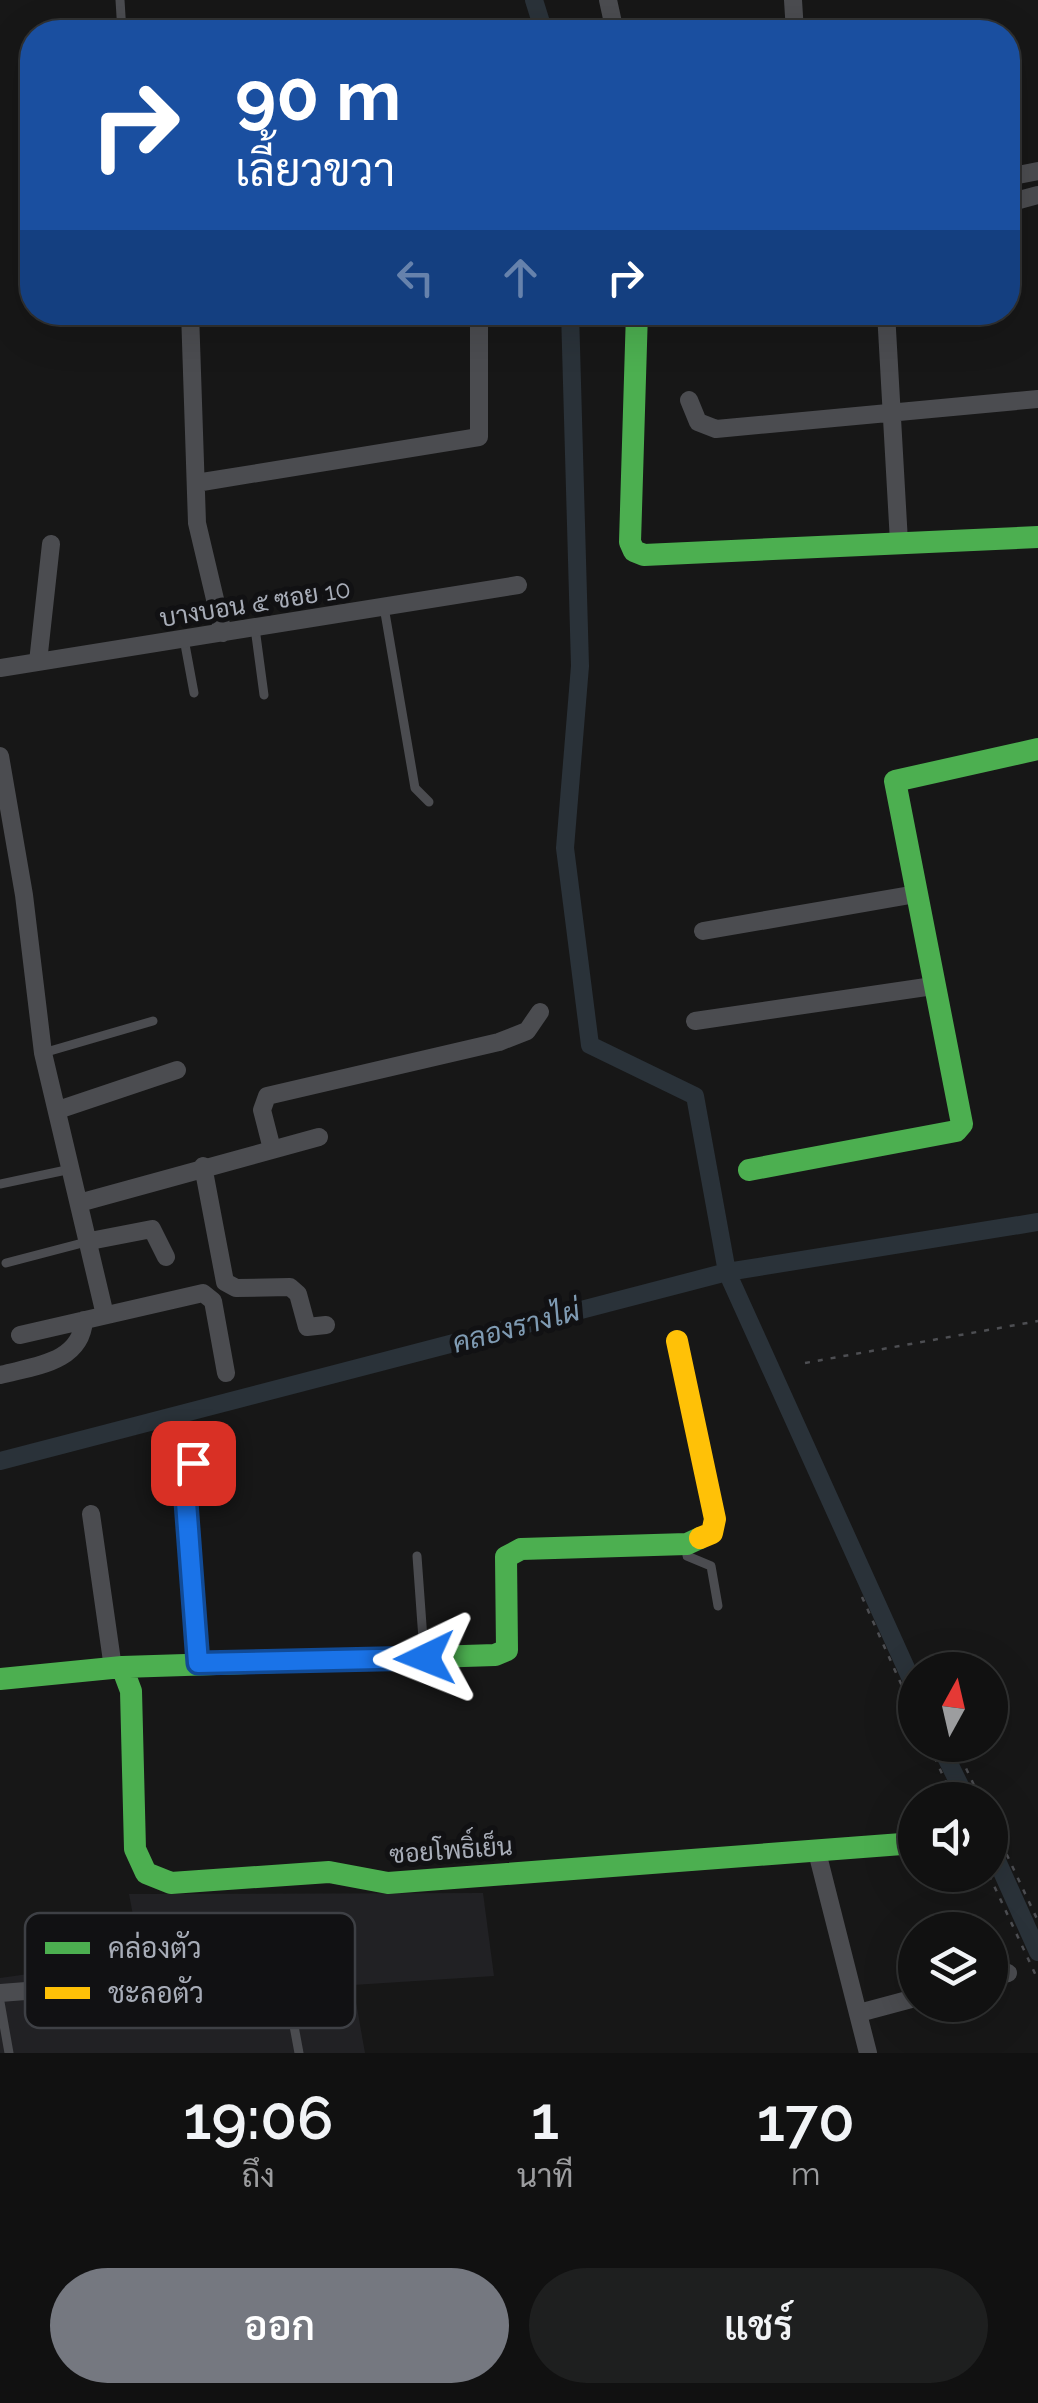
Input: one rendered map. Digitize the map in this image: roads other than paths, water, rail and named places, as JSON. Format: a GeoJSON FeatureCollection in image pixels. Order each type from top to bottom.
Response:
{"type":"FeatureCollection","features":[{"type":"Feature","properties":{"kind":"street"},"geometry":{"type":"LineString","coordinates":[[190,325],[197,524],[223,634]]}},
{"type":"Feature","properties":{"kind":"street"},"geometry":{"type":"LineString","coordinates":[[196,483],[470,442],[479,437],[479,325]]}},
{"type":"Feature","properties":{"kind":"street"},"geometry":{"type":"LineString","coordinates":[[636,325],[630,542],[634,551],[644,554],[1038,537]]}},
{"type":"Feature","properties":{"kind":"street"},"geometry":{"type":"LineString","coordinates":[[887,325],[895,413],[899,542]]}},
{"type":"Feature","properties":{"kind":"street"},"geometry":{"type":"LineString","coordinates":[[689,400],[698,422],[716,429],[1038,399]]}},
{"type":"Feature","properties":{"kind":"street"},"geometry":{"type":"LineString","coordinates":[[38,662],[51,544]]}},
{"type":"Feature","properties":{"kind":"street","name":"บางบอน ๕ ซอย 10"},"geometry":{"type":"LineString","coordinates":[[0,668],[518,585]]}},
{"type":"Feature","properties":{"kind":"street"},"geometry":{"type":"LineString","coordinates":[[749,1170],[956,1131],[963,1113],[933,986],[895,781],[1038,750]]}},
{"type":"Feature","properties":{"kind":"street"},"geometry":{"type":"LineString","coordinates":[[0,756],[24,895],[42,1053],[105,1315]]}},
{"type":"Feature","properties":{"kind":"street"},"geometry":{"type":"LineString","coordinates":[[703,931],[916,894]]}},
{"type":"Feature","properties":{"kind":"street"},"geometry":{"type":"LineString","coordinates":[[695,1021],[933,986]]}},
{"type":"Feature","properties":{"kind":"street"},"geometry":{"type":"LineString","coordinates":[[272,1149],[262,1110],[267,1096],[499,1042],[527,1030],[540,1012]]}},
{"type":"Feature","properties":{"kind":"street"},"geometry":{"type":"LineString","coordinates":[[58,1110],[177,1070]]}},
{"type":"Feature","properties":{"kind":"street"},"geometry":{"type":"LineString","coordinates":[[79,1202],[319,1137]]}},
{"type":"Feature","properties":{"kind":"street"},"geometry":{"type":"LineString","coordinates":[[204,1166],[225,1282],[236,1288],[290,1287],[298,1294],[307,1327],[326,1325]]}},
{"type":"Feature","properties":{"kind":"street"},"geometry":{"type":"LineString","coordinates":[[90,1241],[152,1229],[166,1257]]}},
{"type":"Feature","properties":{"kind":"street"},"geometry":{"type":"LineString","coordinates":[[20,1336],[194,1294],[210,1295],[226,1373]]}},
{"type":"Feature","properties":{"kind":"street"},"geometry":{"type":"LineString","coordinates":[[0,1375],[60,1358],[83,1336],[84,1320]]}},
{"type":"Feature","properties":{"kind":"street"},"geometry":{"type":"LineString","coordinates":[[0,1679],[118,1667],[495,1655],[507,1650],[506,1557],[521,1549],[687,1544],[712,1534],[715,1519],[676,1341]]}},
{"type":"Feature","properties":{"kind":"street"},"geometry":{"type":"LineString","coordinates":[[91,1514],[118,1667]]}},
{"type":"Feature","properties":{"kind":"street","name":"ซอยโพธิ์เย็น"},"geometry":{"type":"LineString","coordinates":[[118,1667],[131,1691],[136,1849],[140,1869],[149,1878],[171,1882],[330,1872],[388,1883],[898,1845]]}},
{"type":"Feature","properties":{"kind":"street"},"geometry":{"type":"LineString","coordinates":[[817,1852],[868,2053]]}},
{"type":"Feature","properties":{"kind":"street"},"geometry":{"type":"LineString","coordinates":[[0,1992],[25,1990]]}},
{"type":"Feature","properties":{"kind":"street"},"geometry":{"type":"LineString","coordinates":[[859,2014],[898,2003]]}},
{"type":"Feature","properties":{"kind":"lane"},"geometry":{"type":"LineString","coordinates":[[384,607],[415,788],[429,802]]}},
{"type":"Feature","properties":{"kind":"lane"},"geometry":{"type":"LineString","coordinates":[[255,628],[264,694]]}},
{"type":"Feature","properties":{"kind":"lane"},"geometry":{"type":"LineString","coordinates":[[184,640],[194,693]]}},
{"type":"Feature","properties":{"kind":"lane"},"geometry":{"type":"LineString","coordinates":[[42,1053],[153,1021]]}},
{"type":"Feature","properties":{"kind":"lane"},"geometry":{"type":"LineString","coordinates":[[0,1184],[72,1168]]}},
{"type":"Feature","properties":{"kind":"lane"},"geometry":{"type":"LineString","coordinates":[[6,1262],[90,1241]]}},
{"type":"Feature","properties":{"kind":"lane"},"geometry":{"type":"LineString","coordinates":[[193,1463],[186,1502],[198,1663]]}},
{"type":"Feature","properties":{"kind":"lane"},"geometry":{"type":"LineString","coordinates":[[687,1544],[687,1556],[710,1566],[718,1606]]}},
{"type":"Feature","properties":{"kind":"lane"},"geometry":{"type":"LineString","coordinates":[[417,1556],[425,1658]]}},
{"type":"Feature","properties":{"kind":"lane"},"geometry":{"type":"LineString","coordinates":[[0,2002],[8,2053]]}},
{"type":"Feature","properties":{"kind":"lane"},"geometry":{"type":"LineString","coordinates":[[294,2028],[299,2053]]}},
{"type":"Feature","properties":{"kind":"waterway"},"geometry":{"type":"LineString","coordinates":[[534,0],[540,20]]}},
{"type":"Feature","properties":{"kind":"waterway"},"geometry":{"type":"LineString","coordinates":[[570,325],[580,666],[565,848],[590,1045],[695,1096],[727,1272],[899,1652]]}},
{"type":"Feature","properties":{"kind":"waterway","name":"คลองรางไผ่"},"geometry":{"type":"LineString","coordinates":[[0,1461],[727,1272],[1038,1222]]}},
{"type":"Feature","properties":{"kind":"waterway"},"geometry":{"type":"LineString","coordinates":[[948,1762],[958,1782]]}},
{"type":"Feature","properties":{"kind":"waterway"},"geometry":{"type":"LineString","coordinates":[[1008,1885],[1038,1952]]}}]}
